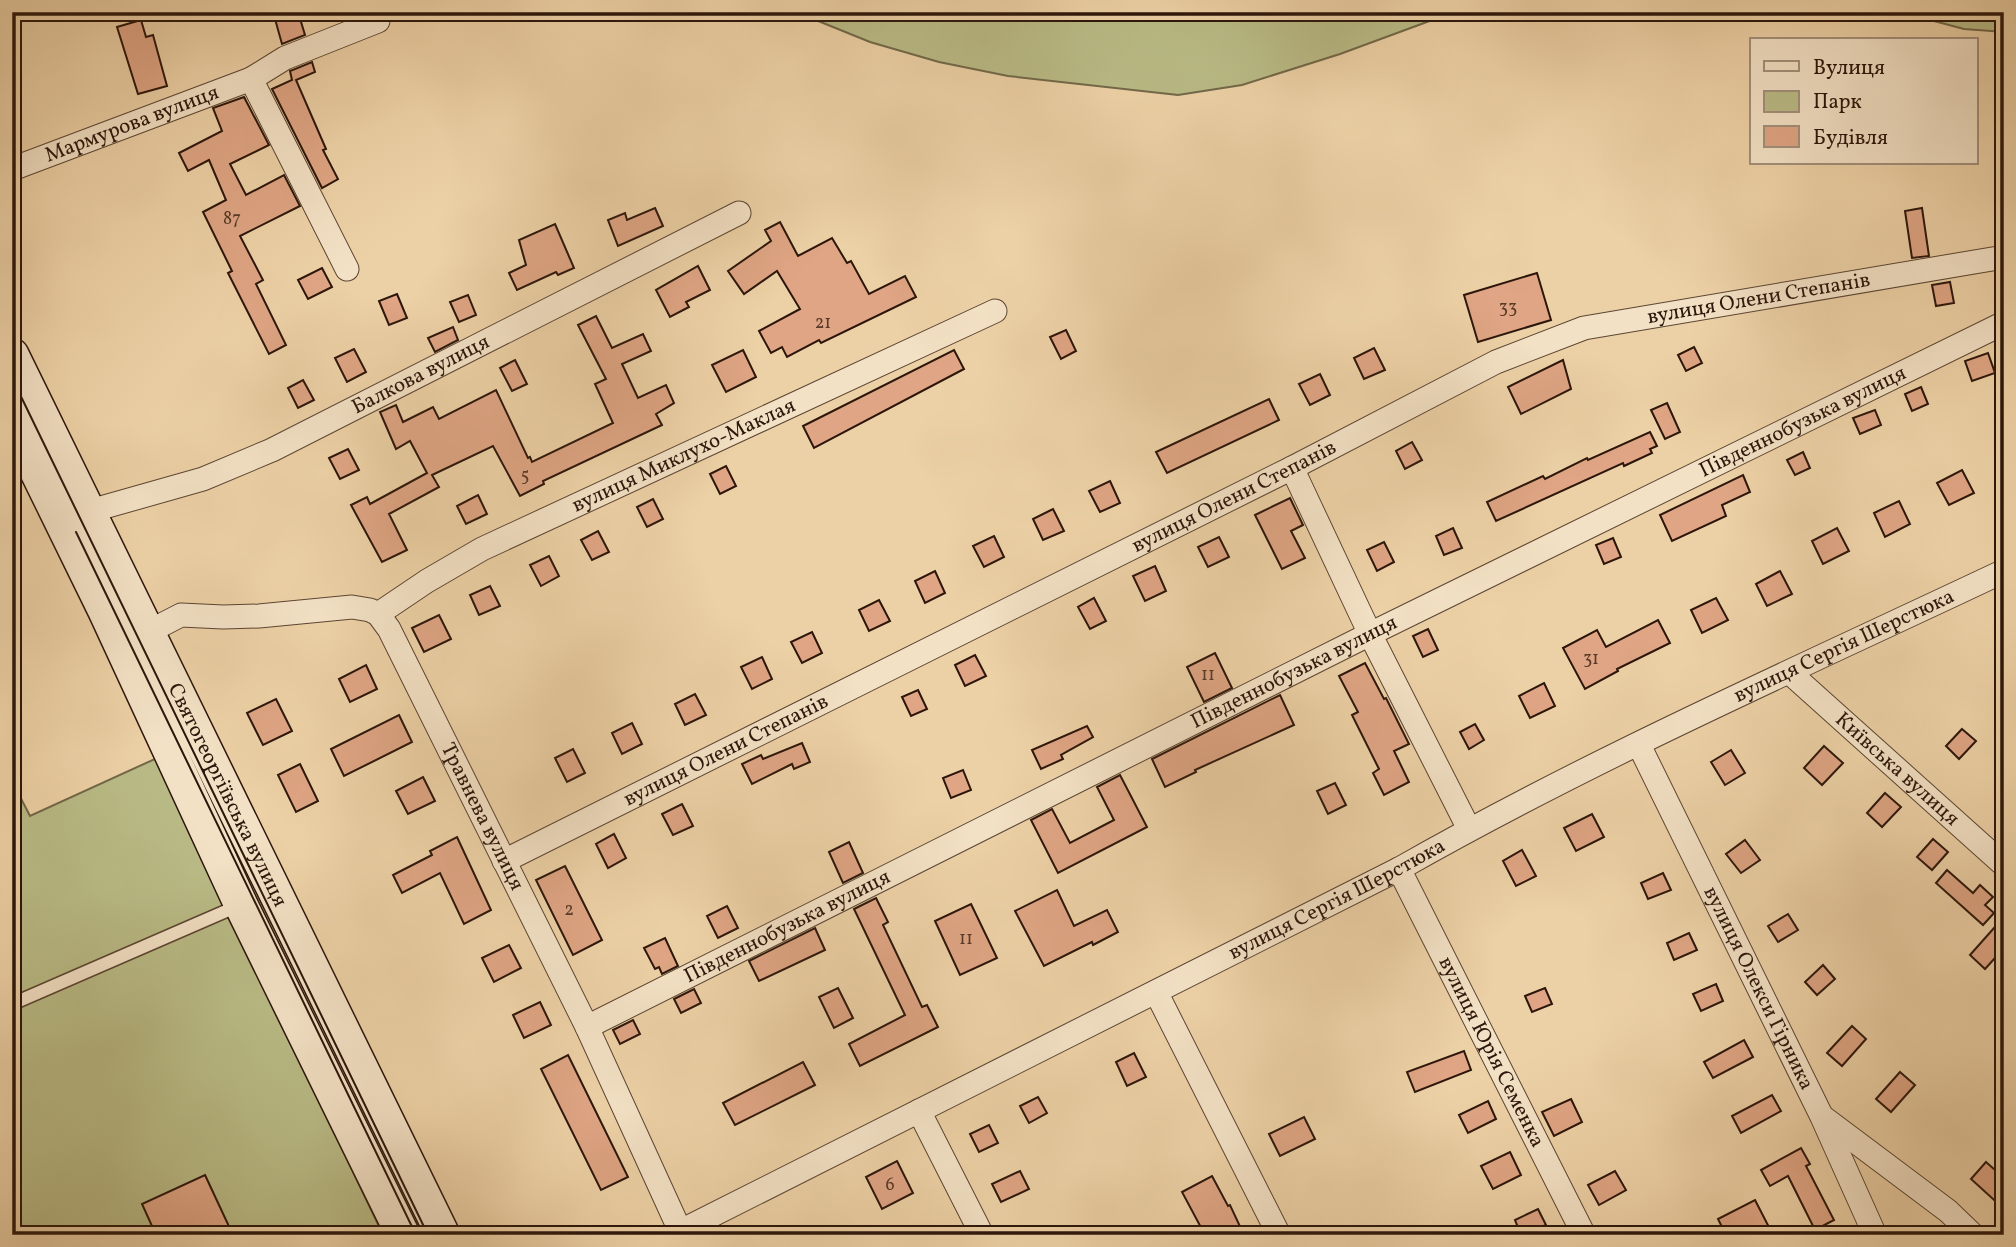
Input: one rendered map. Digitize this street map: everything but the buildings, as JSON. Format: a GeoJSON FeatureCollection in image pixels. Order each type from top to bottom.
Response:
{"type":"FeatureCollection","features":[{"type":"Feature","properties":{"kind":"main road","name":"Святогеоргіївська вулиця"},"geometry":{"type":"LineString","coordinates":[[12,355],[148,632],[257,897],[403,1235]]}},
{"type":"Feature","properties":{"kind":"main road","name":"Святогеоргіївська вулиця"},"geometry":{"type":"LineString","coordinates":[[12,421],[105,611],[257,897],[443,1235]]}},
{"type":"Feature","properties":{"kind":"street","name":"Мармурова вулиця"},"geometry":{"type":"LineString","coordinates":[[12,169],[251,79],[285,58],[378,21]]}},
{"type":"Feature","properties":{"kind":"street"},"geometry":{"type":"LineString","coordinates":[[251,79],[347,268]]}},
{"type":"Feature","properties":{"kind":"street","name":"Балкова вулиця"},"geometry":{"type":"LineString","coordinates":[[90,511],[203,479],[272,450],[739,213]]}},
{"type":"Feature","properties":{"kind":"street","name":"вулиця Олени Степанів"},"geometry":{"type":"LineString","coordinates":[[504,861],[1292,468],[1496,362],[1584,328],[2004,257]]}},
{"type":"Feature","properties":{"kind":"street","name":"вулиця Миклухо-Маклая"},"geometry":{"type":"LineString","coordinates":[[378,614],[482,549],[995,311]]}},
{"type":"Feature","properties":{"kind":"street","name":"Південнобузька вулиця"},"geometry":{"type":"LineString","coordinates":[[587,1027],[1370,634],[2004,323]]}},
{"type":"Feature","properties":{"kind":"street"},"geometry":{"type":"LineString","coordinates":[[1292,468],[1370,634],[1469,829]]}},
{"type":"Feature","properties":{"kind":"street","name":"вулиця Сергія Шерстюка"},"geometry":{"type":"LineString","coordinates":[[678,1234],[1399,869],[1469,829],[1639,745],[2004,572]]}},
{"type":"Feature","properties":{"kind":"street"},"geometry":{"type":"LineString","coordinates":[[148,632],[181,615],[291,615],[352,607],[378,614]]}},
{"type":"Feature","properties":{"kind":"street","name":"Травнева вулиця"},"geometry":{"type":"LineString","coordinates":[[378,614],[389,629],[587,1027],[678,1234]]}},
{"type":"Feature","properties":{"kind":"street","name":"Київська вулиця"},"geometry":{"type":"LineString","coordinates":[[1790,673],[2004,865]]}},
{"type":"Feature","properties":{"kind":"street","name":"вулиця Олекси Гірника"},"geometry":{"type":"LineString","coordinates":[[1639,745],[1822,1117],[1875,1235]]}},
{"type":"Feature","properties":{"kind":"street","name":"вулиця Юрія Семенка"},"geometry":{"type":"LineString","coordinates":[[1399,869],[1584,1235]]}},
{"type":"Feature","properties":{"kind":"street"},"geometry":{"type":"LineString","coordinates":[[1156,992],[1279,1235]]}},
{"type":"Feature","properties":{"kind":"street"},"geometry":{"type":"LineString","coordinates":[[919,1111],[982,1235]]}},
{"type":"Feature","properties":{"kind":"street"},"geometry":{"type":"LineString","coordinates":[[1822,1117],[1948,1211],[1973,1235]]}},
{"type":"Feature","properties":{"kind":"lane"},"geometry":{"type":"LineString","coordinates":[[12,1004],[257,897]]}},
{"type":"Feature","properties":{"kind":"green space"},"geometry":{"type":"Polygon","coordinates":[[[796,12],[1454,12],[1340,54],[1242,85],[1178,95],[1008,76],[939,62],[870,42],[796,12]]]}},
{"type":"Feature","properties":{"kind":"green space"},"geometry":{"type":"Polygon","coordinates":[[[1900,12],[2004,12],[2004,32],[1964,29],[1900,12]]]}},
{"type":"Feature","properties":{"kind":"green space"},"geometry":{"type":"Polygon","coordinates":[[[157,758],[383,1235],[12,1235],[12,781],[30,816],[157,758]]]}},
{"type":"Feature","properties":{"kind":"tram line"},"geometry":{"type":"LineString","coordinates":[[12,378],[428,1235]]}},
{"type":"Feature","properties":{"kind":"tram line"},"geometry":{"type":"LineString","coordinates":[[76,532],[416,1235]]}}]}
